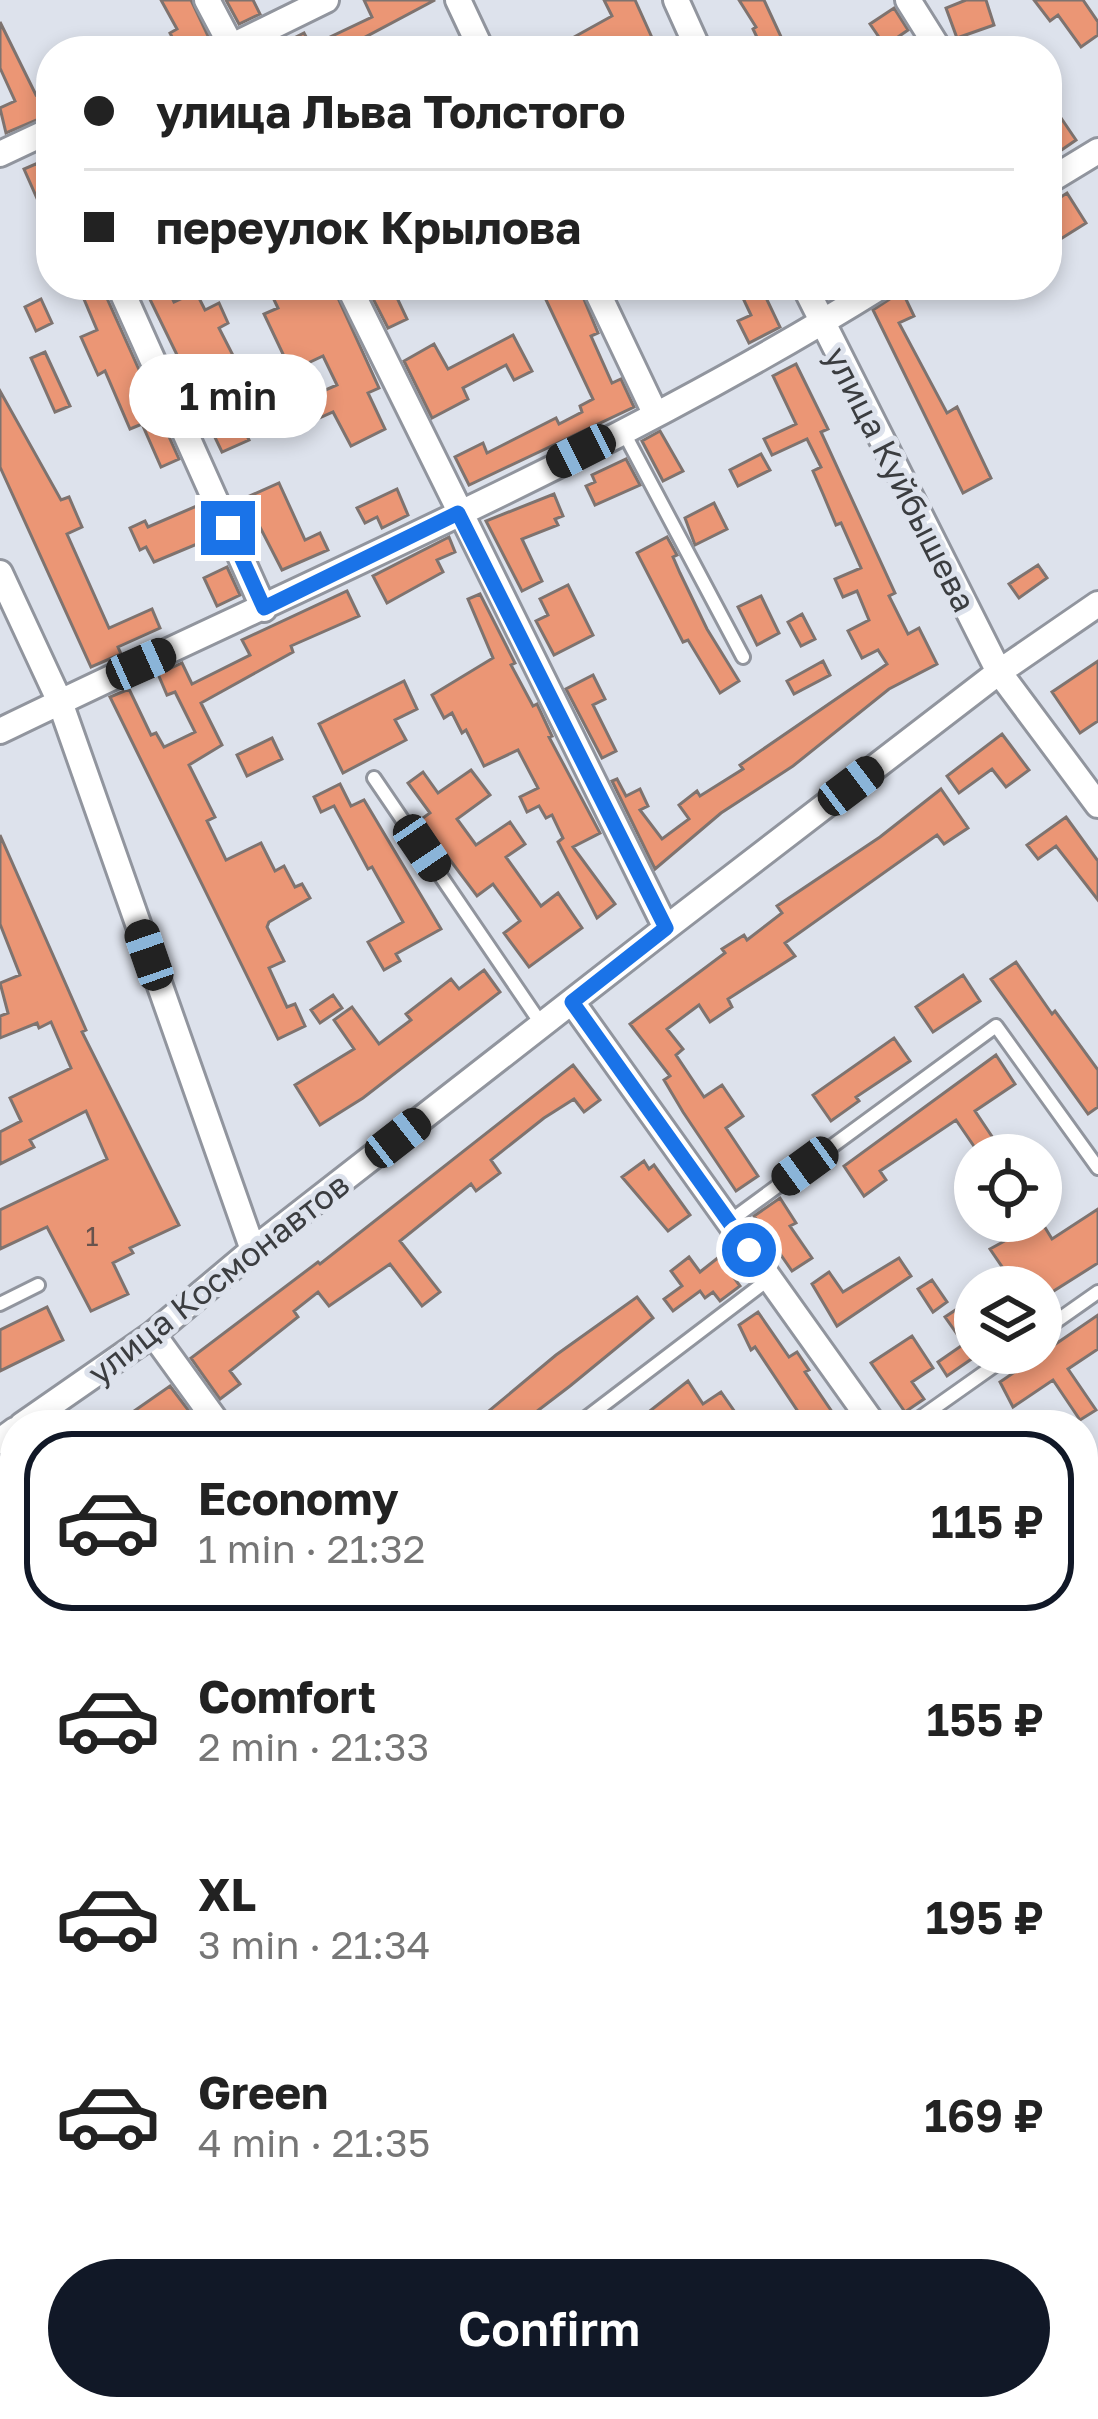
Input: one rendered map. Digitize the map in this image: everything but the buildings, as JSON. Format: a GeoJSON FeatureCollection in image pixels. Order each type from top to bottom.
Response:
{"type":"FeatureCollection","features":[{"type":"Feature","properties":{"kind":"street"},"geometry":{"type":"LineString","coordinates":[[207,0],[223,36]]}},
{"type":"Feature","properties":{"kind":"street"},"geometry":{"type":"LineString","coordinates":[[256,36],[326,0]]}},
{"type":"Feature","properties":{"kind":"street"},"geometry":{"type":"LineString","coordinates":[[458,0],[475,36]]}},
{"type":"Feature","properties":{"kind":"street"},"geometry":{"type":"LineString","coordinates":[[676,0],[692,36]]}},
{"type":"Feature","properties":{"kind":"street"},"geometry":{"type":"LineString","coordinates":[[908,0],[931,36]]}},
{"type":"Feature","properties":{"kind":"street"},"geometry":{"type":"LineString","coordinates":[[0,154],[36,138]]}},
{"type":"Feature","properties":{"kind":"street"},"geometry":{"type":"LineString","coordinates":[[1062,173],[1098,151]]}},
{"type":"Feature","properties":{"kind":"street"},"geometry":{"type":"LineString","coordinates":[[126,300],[264,608]]}},
{"type":"Feature","properties":{"kind":"street"},"geometry":{"type":"LineString","coordinates":[[355,300],[666,928]]}},
{"type":"Feature","properties":{"kind":"street"},"geometry":{"type":"LineString","coordinates":[[601,300],[655,413]]}},
{"type":"Feature","properties":{"kind":"street","name":"улица Куйбышева"},"geometry":{"type":"LineString","coordinates":[[811,300],[999,672],[1095,797]]}},
{"type":"Feature","properties":{"kind":"street"},"geometry":{"type":"LineString","coordinates":[[0,730],[458,513],[655,413],[859,300]]}},
{"type":"Feature","properties":{"kind":"street"},"geometry":{"type":"LineString","coordinates":[[0,573],[60,702],[253,1250]]}},
{"type":"Feature","properties":{"kind":"street","name":"улица Космонавтов"},"geometry":{"type":"LineString","coordinates":[[45,1410],[153,1334],[253,1250],[999,672],[1098,604]]}},
{"type":"Feature","properties":{"kind":"street"},"geometry":{"type":"LineString","coordinates":[[572,1002],[863,1410]]}},
{"type":"Feature","properties":{"kind":"street"},"geometry":{"type":"LineString","coordinates":[[153,1334],[208,1410]]}},
{"type":"Feature","properties":{"kind":"lane"},"geometry":{"type":"LineString","coordinates":[[622,430],[742,656]]}},
{"type":"Feature","properties":{"kind":"lane"},"geometry":{"type":"LineString","coordinates":[[374,778],[542,1025]]}},
{"type":"Feature","properties":{"kind":"lane"},"geometry":{"type":"LineString","coordinates":[[729,1222],[996,1026],[1098,1168]]}},
{"type":"Feature","properties":{"kind":"lane"},"geometry":{"type":"LineString","coordinates":[[597,1410],[770,1279]]}},
{"type":"Feature","properties":{"kind":"lane"},"geometry":{"type":"LineString","coordinates":[[0,1304],[38,1285]]}},
{"type":"Feature","properties":{"kind":"lane"},"geometry":{"type":"LineString","coordinates":[[1062,1317],[1098,1292]]}},
{"type":"Feature","properties":{"kind":"lane"},"geometry":{"type":"LineString","coordinates":[[931,1410],[982,1374]]}},
{"type":"Feature","properties":{"kind":"route"},"geometry":{"type":"LineString","coordinates":[[228,528],[264,608],[458,513],[666,928],[572,1002],[749,1250]]}}]}
